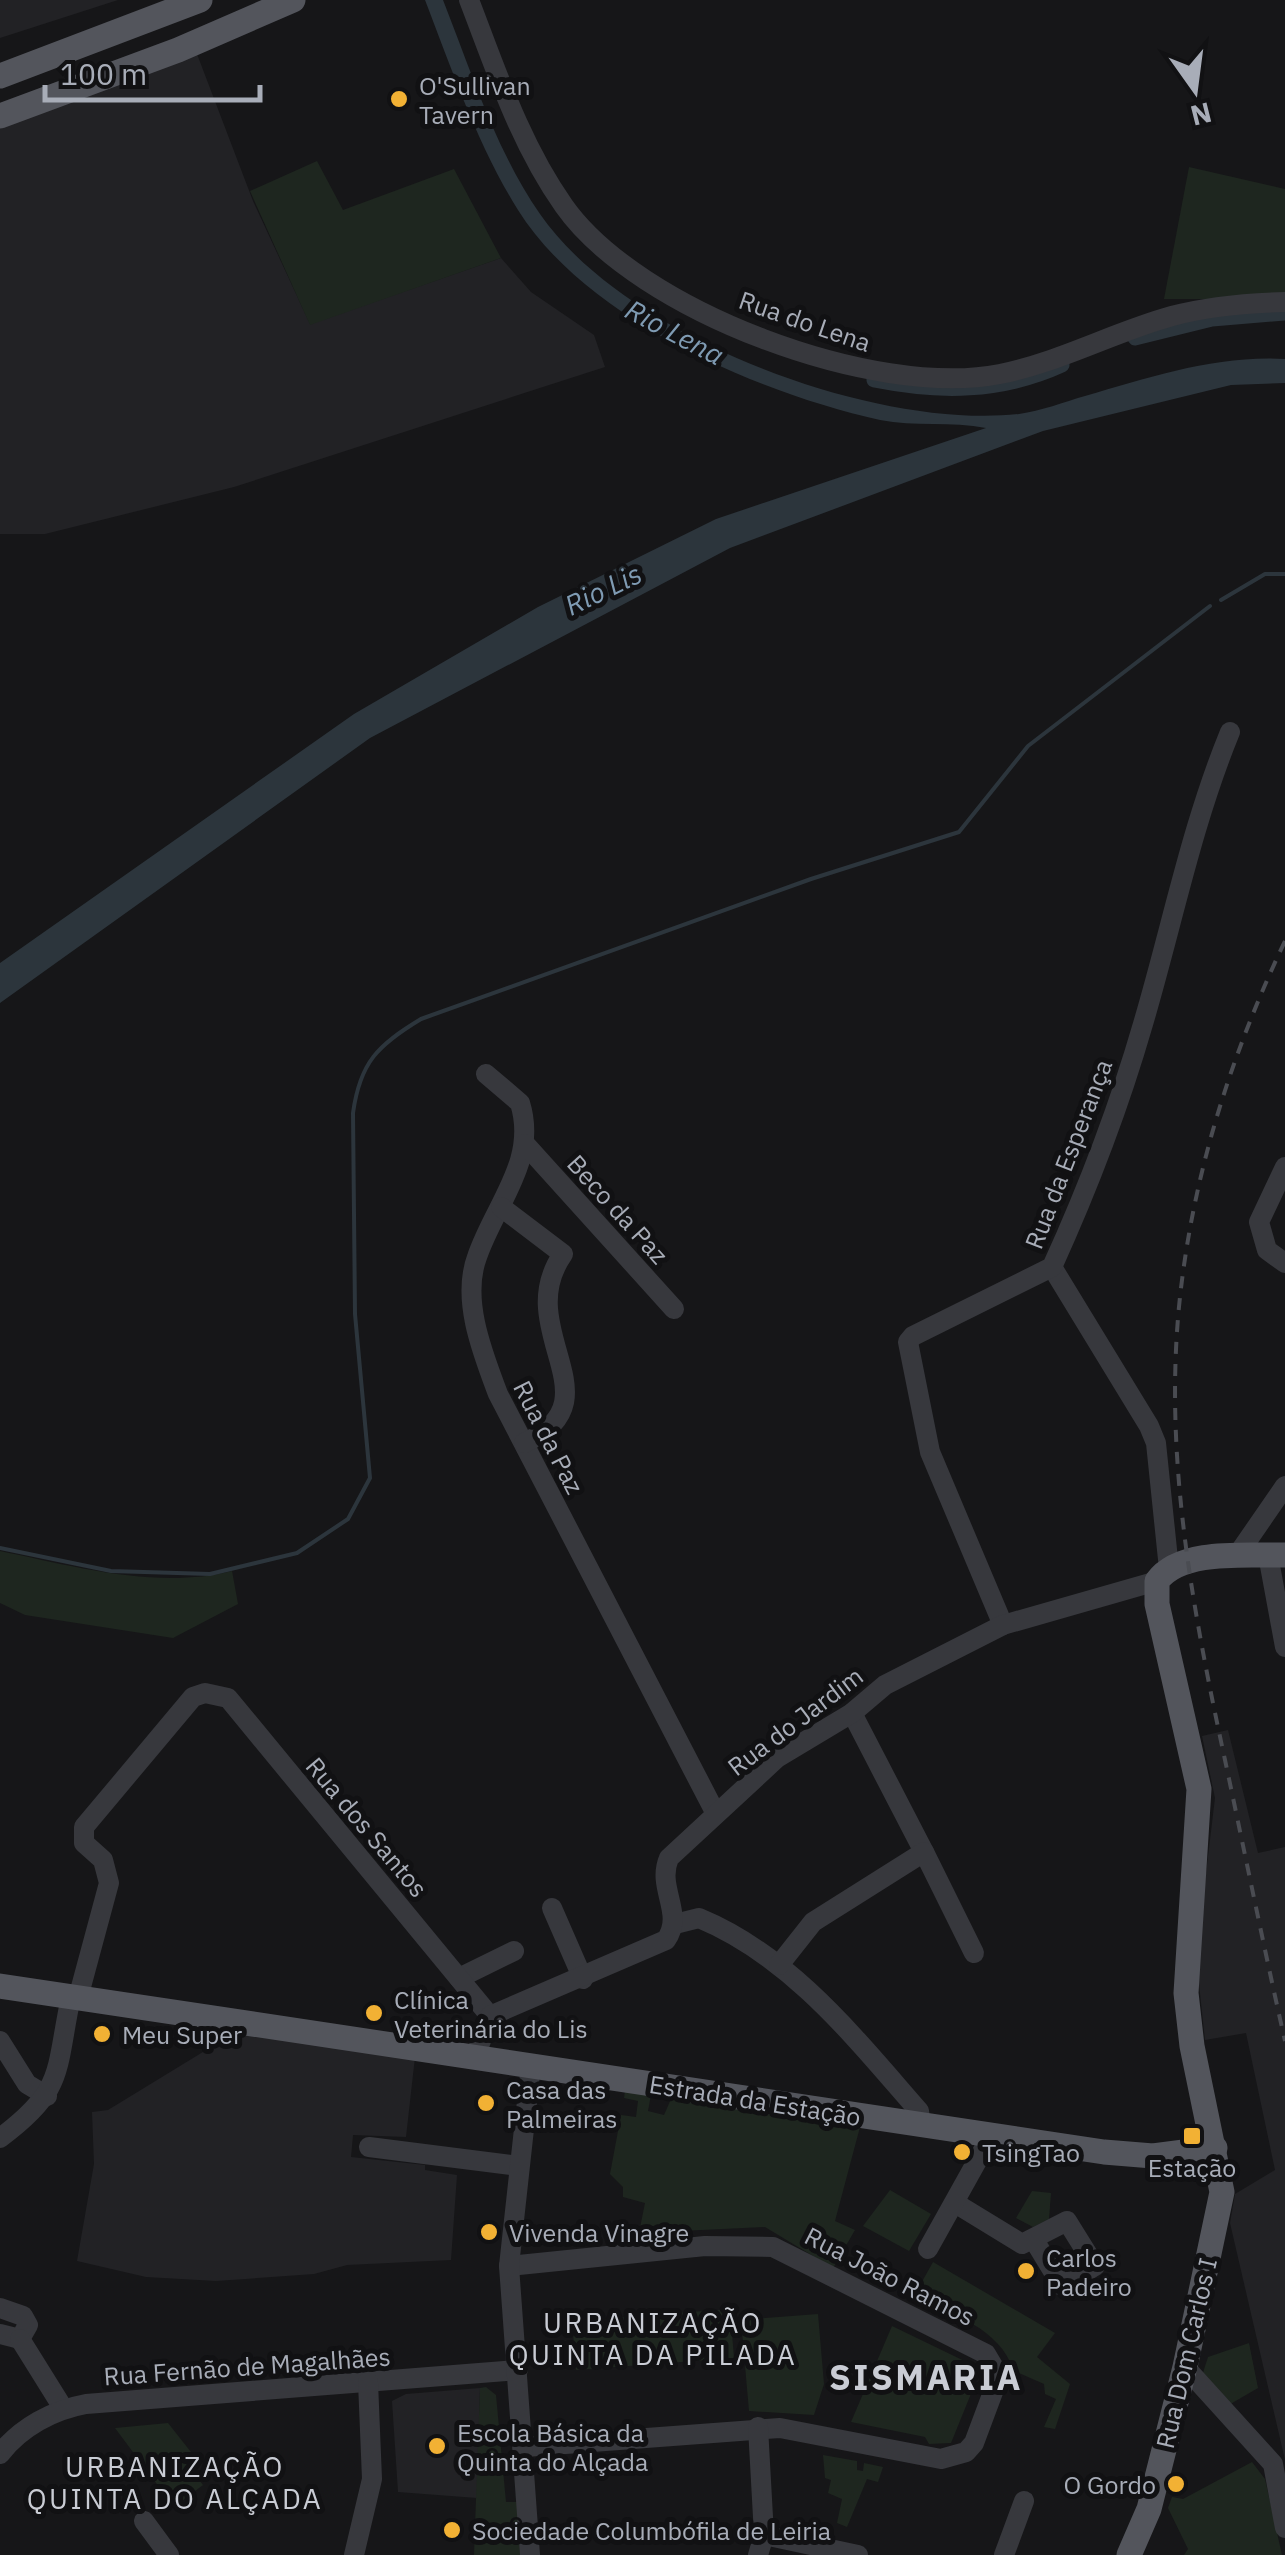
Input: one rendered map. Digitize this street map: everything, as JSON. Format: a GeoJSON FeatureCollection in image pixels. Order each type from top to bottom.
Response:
{"type":"FeatureCollection","features":[{"type":"Feature","properties":{"kind":"main road"},"geometry":{"type":"LineString","coordinates":[[0,76],[200,0]]}},
{"type":"Feature","properties":{"kind":"main road"},"geometry":{"type":"LineString","coordinates":[[0,116],[178,50],[293,0]]}},
{"type":"Feature","properties":{"kind":"main road"},"geometry":{"type":"LineString","coordinates":[[1163,1575],[1236,1557],[1277,1555]]}},
{"type":"Feature","properties":{"kind":"main road","name":"Rua Dom Carlos I"},"geometry":{"type":"LineString","coordinates":[[1130,2555],[1149,2508],[1221,2201],[1186,1993],[1198,1788],[1158,1604],[1163,1575]]}},
{"type":"Feature","properties":{"kind":"main road","name":"Estrada da Estação"},"geometry":{"type":"LineString","coordinates":[[0,1986],[991,2136],[1153,2156],[1214,2148]]}},
{"type":"Feature","properties":{"kind":"street","name":"Rua do Lena"},"geometry":{"type":"LineString","coordinates":[[469,0],[519,128],[579,225],[648,286],[801,350],[904,375],[995,375],[1172,316],[1224,305],[1285,302]]}},
{"type":"Feature","properties":{"kind":"street","name":"Rua da Esperança"},"geometry":{"type":"LineString","coordinates":[[1003,1624],[930,1452],[908,1342],[1052,1266],[1108,1136],[1143,1024],[1202,799],[1230,732]]}},
{"type":"Feature","properties":{"kind":"street"},"geometry":{"type":"LineString","coordinates":[[486,1074],[520,1103],[526,1144]]}},
{"type":"Feature","properties":{"kind":"street","name":"Rua da Paz"},"geometry":{"type":"LineString","coordinates":[[526,1144],[476,1258],[473,1304],[486,1362],[716,1814]]}},
{"type":"Feature","properties":{"kind":"street","name":"Beco da Paz"},"geometry":{"type":"LineString","coordinates":[[526,1144],[674,1308]]}},
{"type":"Feature","properties":{"kind":"street"},"geometry":{"type":"LineString","coordinates":[[1285,1167],[1259,1222],[1267,1250],[1285,1263]]}},
{"type":"Feature","properties":{"kind":"street"},"geometry":{"type":"LineString","coordinates":[[501,1207],[563,1254],[554,1268],[545,1303],[564,1379],[565,1407],[560,1421],[524,1443]]}},
{"type":"Feature","properties":{"kind":"street"},"geometry":{"type":"LineString","coordinates":[[1052,1266],[1150,1426],[1156,1443],[1163,1575]]}},
{"type":"Feature","properties":{"kind":"street"},"geometry":{"type":"LineString","coordinates":[[1236,1557],[1285,1486]]}},
{"type":"Feature","properties":{"kind":"street"},"geometry":{"type":"LineString","coordinates":[[1277,1555],[1285,1646]]}},
{"type":"Feature","properties":{"kind":"street","name":"Rua do Jardim"},"geometry":{"type":"LineString","coordinates":[[674,1924],[664,1886],[666,1864],[778,1758],[852,1713],[885,1685],[1003,1624],[1163,1575]]}},
{"type":"Feature","properties":{"kind":"street","name":"Rua dos Santos"},"geometry":{"type":"LineString","coordinates":[[74,1998],[108,1883],[108,1868],[84,1843],[82,1834],[193,1697],[205,1693],[228,1698],[490,2016]]}},
{"type":"Feature","properties":{"kind":"street"},"geometry":{"type":"LineString","coordinates":[[852,1713],[974,1954]]}},
{"type":"Feature","properties":{"kind":"street"},"geometry":{"type":"LineString","coordinates":[[779,1965],[813,1922],[924,1852]]}},
{"type":"Feature","properties":{"kind":"street"},"geometry":{"type":"LineString","coordinates":[[552,1908],[583,1979]]}},
{"type":"Feature","properties":{"kind":"street"},"geometry":{"type":"LineString","coordinates":[[475,2056],[490,2016],[656,1948],[674,1924],[699,1918],[779,1965],[831,2011],[919,2111],[920,2126]]}},
{"type":"Feature","properties":{"kind":"street"},"geometry":{"type":"LineString","coordinates":[[459,1978],[514,1951]]}},
{"type":"Feature","properties":{"kind":"street"},"geometry":{"type":"LineString","coordinates":[[0,2138],[47,2096],[57,2074],[74,1998]]}},
{"type":"Feature","properties":{"kind":"street"},"geometry":{"type":"LineString","coordinates":[[0,2042],[27,2084],[47,2096]]}},
{"type":"Feature","properties":{"kind":"street"},"geometry":{"type":"LineString","coordinates":[[530,2555],[509,2266],[532,2065]]}},
{"type":"Feature","properties":{"kind":"street"},"geometry":{"type":"LineString","coordinates":[[928,2249],[991,2136]]}},
{"type":"Feature","properties":{"kind":"street"},"geometry":{"type":"LineString","coordinates":[[369,2146],[518,2166]]}},
{"type":"Feature","properties":{"kind":"street"},"geometry":{"type":"LineString","coordinates":[[955,2203],[1022,2244],[1034,2240]]}},
{"type":"Feature","properties":{"kind":"street","name":"Rua João Ramos"},"geometry":{"type":"LineString","coordinates":[[509,2266],[705,2246],[773,2246],[986,2354],[999,2376],[974,2443],[954,2458],[942,2460],[758,2427]]}},
{"type":"Feature","properties":{"kind":"street"},"geometry":{"type":"LineString","coordinates":[[0,2308],[26,2320],[28,2330],[10,2336],[62,2408],[21,2434],[0,2454]]}},
{"type":"Feature","properties":{"kind":"street"},"geometry":{"type":"LineString","coordinates":[[1185,2367],[1273,2464],[1285,2528]]}},
{"type":"Feature","properties":{"kind":"street","name":"Rua Fernão de Magalhães"},"geometry":{"type":"LineString","coordinates":[[62,2408],[518,2370]]}},
{"type":"Feature","properties":{"kind":"street"},"geometry":{"type":"LineString","coordinates":[[354,2555],[372,2479],[368,2382]]}},
{"type":"Feature","properties":{"kind":"street"},"geometry":{"type":"LineString","coordinates":[[524,2447],[758,2427],[761,2545],[858,2555]]}},
{"type":"Feature","properties":{"kind":"street"},"geometry":{"type":"LineString","coordinates":[[1004,2555],[1024,2501]]}},
{"type":"Feature","properties":{"kind":"street"},"geometry":{"type":"LineString","coordinates":[[144,2521],[169,2555]]}},
{"type":"Feature","properties":{"kind":"shaded area"},"geometry":{"type":"Polygon","coordinates":[[[0,0],[118,0],[0,38],[0,0]]]}},
{"type":"Feature","properties":{"kind":"shaded area"},"geometry":{"type":"Polygon","coordinates":[[[197,54],[253,201],[310,324],[501,258],[531,292],[594,335],[605,367],[234,487],[45,534],[0,534],[0,128],[197,54]]]}},
{"type":"Feature","properties":{"kind":"shaded area"},"geometry":{"type":"Polygon","coordinates":[[[317,161],[343,210],[454,169],[501,258],[310,325],[250,191],[317,161]]]}},
{"type":"Feature","properties":{"kind":"shaded area"},"geometry":{"type":"Polygon","coordinates":[[[1189,167],[1285,189],[1285,299],[1164,299],[1189,167]]]}},
{"type":"Feature","properties":{"kind":"shaded area"},"geometry":{"type":"Polygon","coordinates":[[[0,1551],[145,1577],[232,1571],[238,1604],[173,1638],[25,1615],[0,1603],[0,1551]]]}},
{"type":"Feature","properties":{"kind":"shaded area"},"geometry":{"type":"Polygon","coordinates":[[[1228,1730],[1258,1853],[1285,1847],[1285,2460],[1230,2223],[1235,2194],[1275,2170],[1246,2033],[1205,2040],[1196,1956],[1215,1798],[1202,1736],[1228,1730]]]}},
{"type":"Feature","properties":{"kind":"shaded area"},"geometry":{"type":"Polygon","coordinates":[[[237,2031],[415,2057],[406,2137],[353,2135],[351,2157],[425,2165],[425,2170],[457,2175],[451,2260],[347,2265],[314,2274],[216,2281],[146,2277],[77,2261],[94,2164],[92,2112],[108,2110],[216,2044],[227,2042],[237,2031]]]}},
{"type":"Feature","properties":{"kind":"shaded area"},"geometry":{"type":"Polygon","coordinates":[[[625,2091],[651,2095],[648,2111],[664,2115],[671,2099],[860,2127],[835,2221],[855,2230],[833,2268],[765,2227],[639,2233],[645,2203],[623,2197],[623,2187],[610,2174],[621,2115],[636,2117],[638,2101],[624,2098],[625,2091]]]}},
{"type":"Feature","properties":{"kind":"shaded area"},"geometry":{"type":"Polygon","coordinates":[[[890,2190],[931,2214],[909,2251],[863,2226],[890,2190]]]}},
{"type":"Feature","properties":{"kind":"shaded area"},"geometry":{"type":"Polygon","coordinates":[[[1032,2191],[1051,2193],[1049,2219],[1033,2227],[1016,2218],[1032,2191]]]}},
{"type":"Feature","properties":{"kind":"shaded area"},"geometry":{"type":"Polygon","coordinates":[[[933,2262],[1055,2333],[1037,2357],[1070,2384],[1055,2429],[1044,2427],[1056,2399],[1045,2394],[1044,2384],[1014,2371],[998,2343],[973,2324],[914,2296],[933,2262]]]}},
{"type":"Feature","properties":{"kind":"shaded area"},"geometry":{"type":"Polygon","coordinates":[[[730,2309],[734,2358],[576,2370],[572,2321],[730,2309]]]}},
{"type":"Feature","properties":{"kind":"shaded area"},"geometry":{"type":"Polygon","coordinates":[[[818,2314],[824,2384],[814,2415],[749,2411],[741,2320],[818,2314]]]}},
{"type":"Feature","properties":{"kind":"shaded area"},"geometry":{"type":"Polygon","coordinates":[[[892,2326],[981,2369],[951,2443],[929,2444],[925,2437],[851,2422],[892,2326]]]}},
{"type":"Feature","properties":{"kind":"shaded area"},"geometry":{"type":"Polygon","coordinates":[[[1249,2343],[1258,2388],[1227,2406],[1201,2379],[1208,2357],[1249,2343]]]}},
{"type":"Feature","properties":{"kind":"shaded area"},"geometry":{"type":"Polygon","coordinates":[[[486,2387],[496,2395],[506,2502],[518,2502],[520,2555],[474,2555],[480,2388],[486,2387]]]}},
{"type":"Feature","properties":{"kind":"shaded area","name":"Escola Básica da Quinta do Alçada"},"geometry":{"type":"Polygon","coordinates":[[[480,2388],[477,2498],[398,2492],[392,2401],[406,2394],[480,2388]]]}},
{"type":"Feature","properties":{"kind":"shaded area"},"geometry":{"type":"Polygon","coordinates":[[[168,2423],[198,2461],[190,2469],[203,2485],[174,2507],[115,2428],[168,2423]]]}},
{"type":"Feature","properties":{"kind":"shaded area"},"geometry":{"type":"Polygon","coordinates":[[[823,2455],[857,2461],[857,2470],[863,2471],[864,2463],[883,2467],[878,2482],[867,2479],[847,2527],[837,2523],[842,2499],[828,2493],[831,2480],[825,2478],[823,2455]]]}},
{"type":"Feature","properties":{"kind":"shaded area"},"geometry":{"type":"Polygon","coordinates":[[[1252,2462],[1265,2479],[1282,2555],[1184,2555],[1188,2549],[1168,2508],[1172,2497],[1183,2499],[1252,2462]]]}},
{"type":"Feature","properties":{"kind":"water","name":"Rio Lis"},"geometry":{"type":"Polygon","coordinates":[[[425,0],[443,0],[510,164],[540,214],[579,259],[630,299],[690,336],[756,366],[825,390],[894,407],[960,415],[1027,413],[1159,375],[1234,360],[1285,359],[1285,383],[1231,385],[1043,431],[730,548],[370,738],[0,1003],[0,963],[354,714],[538,607],[716,519],[986,428],[880,420],[782,391],[679,346],[586,285],[548,249],[518,210],[490,160],[425,0]]]}},
{"type":"Feature","properties":{"kind":"waterway"},"geometry":{"type":"LineString","coordinates":[[1135,338],[1212,319],[1285,313]]}},
{"type":"Feature","properties":{"kind":"waterway"},"geometry":{"type":"LineString","coordinates":[[874,380],[970,388],[1016,381],[1062,365]]}},
{"type":"Feature","properties":{"kind":"waterway"},"geometry":{"type":"LineString","coordinates":[[1221,600],[1265,574],[1285,574]]}},
{"type":"Feature","properties":{"kind":"waterway"},"geometry":{"type":"LineString","coordinates":[[0,1548],[111,1571],[210,1574],[297,1553],[348,1519],[370,1478],[355,1314],[353,1113],[366,1068],[382,1047],[421,1019],[811,879],[959,832],[1028,746],[1210,606]]}},
{"type":"Feature","properties":{"kind":"railway"},"geometry":{"type":"LineString","coordinates":[[1285,941],[1234,1064],[1197,1192],[1182,1280],[1175,1402],[1183,1522],[1201,1641],[1285,2041]]}},
{"type":"Feature","properties":{"kind":"place","name":"O'Sullivan Tavern"},"geometry":{"type":"Point","coordinates":[399,99]}},
{"type":"Feature","properties":{"kind":"place","name":"Clínica Veterinária do Lis"},"geometry":{"type":"Point","coordinates":[374,2013]}},
{"type":"Feature","properties":{"kind":"place","name":"Meu Super"},"geometry":{"type":"Point","coordinates":[102,2034]}},
{"type":"Feature","properties":{"kind":"place","name":"Casa das Palmeiras"},"geometry":{"type":"Point","coordinates":[486,2103]}},
{"type":"Feature","properties":{"kind":"place","name":"Estação"},"geometry":{"type":"Point","coordinates":[1192,2136]}},
{"type":"Feature","properties":{"kind":"place","name":"TsingTao"},"geometry":{"type":"Point","coordinates":[962,2152]}},
{"type":"Feature","properties":{"kind":"place","name":"Vivenda Vinagre"},"geometry":{"type":"Point","coordinates":[489,2232]}},
{"type":"Feature","properties":{"kind":"place","name":"Carlos Padeiro"},"geometry":{"type":"Point","coordinates":[1026,2271]}},
{"type":"Feature","properties":{"kind":"place","name":"Escola Básica da Quinta do Alçada"},"geometry":{"type":"Point","coordinates":[437,2446]}},
{"type":"Feature","properties":{"kind":"place","name":"O Gordo"},"geometry":{"type":"Point","coordinates":[1176,2484]}},
{"type":"Feature","properties":{"kind":"place","name":"Sociedade Columbófila de Leiria"},"geometry":{"type":"Point","coordinates":[452,2530]}},
{"type":"Feature","properties":{"kind":"district","name":"URBANIZAÇÃO QUINTA DA PILADA"},"geometry":{"type":"Point","coordinates":[653,2338]}},
{"type":"Feature","properties":{"kind":"district","name":"SISMARIA"},"geometry":{"type":"Point","coordinates":[926,2377]}},
{"type":"Feature","properties":{"kind":"district","name":"URBANIZAÇÃO QUINTA DO ALÇADA"},"geometry":{"type":"Point","coordinates":[175,2482]}},
{"type":"Feature","properties":{"kind":"water label","name":"Rio Lena"},"geometry":{"type":"Point","coordinates":[675,332]}}]}
